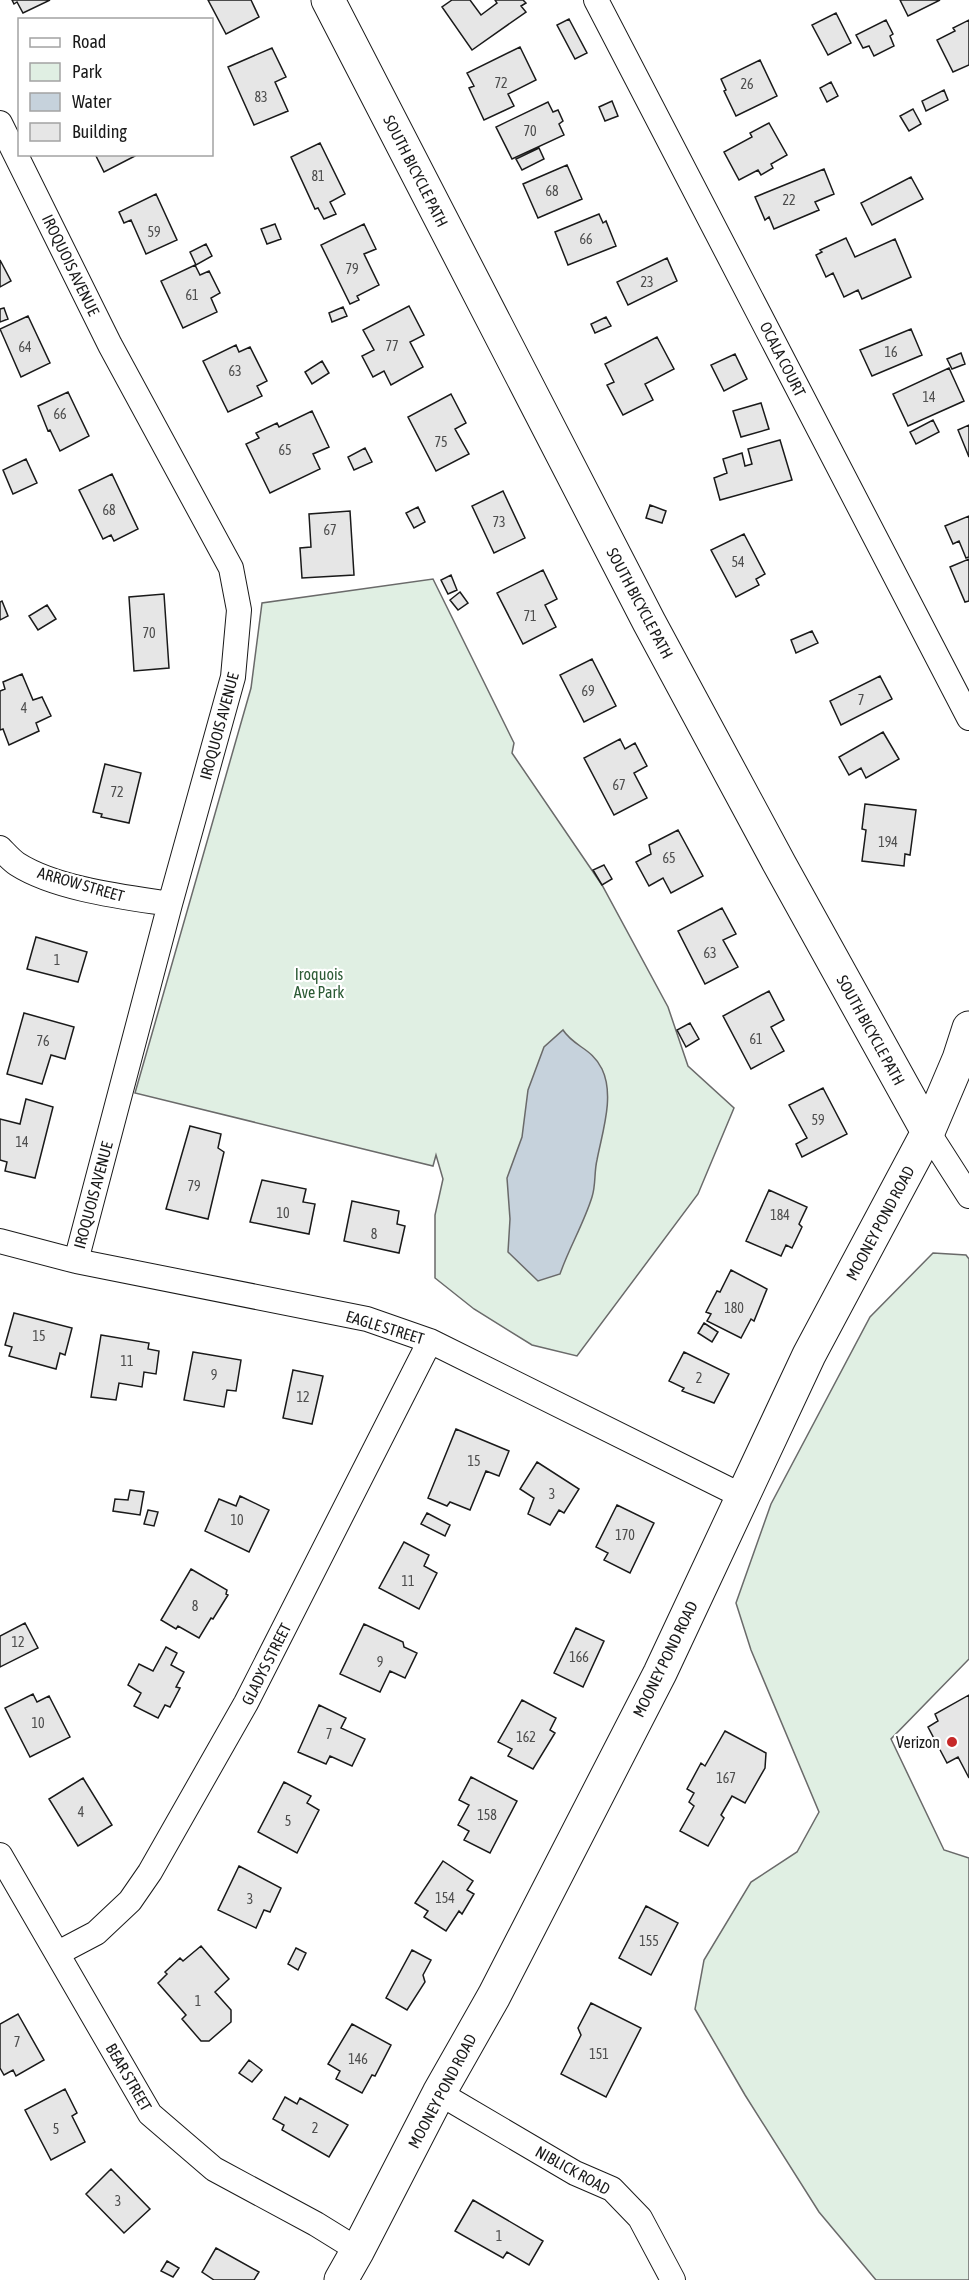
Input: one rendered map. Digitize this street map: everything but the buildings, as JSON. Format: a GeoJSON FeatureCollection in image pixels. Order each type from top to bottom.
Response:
{"type":"FeatureCollection","features":[{"type":"Feature","properties":{"kind":"street","name":"SOUTH BICYCLE PATH"},"geometry":{"type":"LineString","coordinates":[[328,0],[649,622],[785,875],[928,1132],[969,1196]]}},
{"type":"Feature","properties":{"kind":"street","name":"OCALA COURT"},"geometry":{"type":"LineString","coordinates":[[596,0],[969,718]]}},
{"type":"Feature","properties":{"kind":"street","name":"IROQUOIS AVENUE"},"geometry":{"type":"LineString","coordinates":[[0,123],[110,345],[231,568],[239,610],[234,677],[170,904],[76,1261]]}},
{"type":"Feature","properties":{"kind":"street","name":"ARROW STREET"},"geometry":{"type":"LineString","coordinates":[[0,848],[17,864],[53,880],[112,896],[170,904]]}},
{"type":"Feature","properties":{"kind":"street","name":"MOONEY POND ROAD"},"geometry":{"type":"LineString","coordinates":[[341,2280],[439,2093],[494,1996],[660,1673],[809,1355],[928,1132],[959,1059],[969,1028]]}},
{"type":"Feature","properties":{"kind":"street","name":"EAGLE STREET"},"geometry":{"type":"LineString","coordinates":[[0,1241],[76,1261],[367,1319],[430,1341],[742,1496]]}},
{"type":"Feature","properties":{"kind":"street","name":"GLADYS STREET"},"geometry":{"type":"LineString","coordinates":[[58,1953],[96,1933],[130,1900],[150,1872],[246,1703],[430,1341]]}},
{"type":"Feature","properties":{"kind":"street","name":"BEAR STREET"},"geometry":{"type":"LineString","coordinates":[[0,1855],[150,2114],[213,2169],[316,2224],[358,2250]]}},
{"type":"Feature","properties":{"kind":"street","name":"NIBLICK ROAD"},"geometry":{"type":"LineString","coordinates":[[439,2093],[575,2173],[612,2189],[640,2218],[673,2280]]}},
{"type":"Feature","properties":{"kind":"green space","name":"Iroquois Ave Park"},"geometry":{"type":"Polygon","coordinates":[[[433,579],[514,743],[512,753],[602,885],[668,1007],[688,1066],[734,1108],[698,1194],[577,1356],[532,1345],[474,1309],[435,1278],[435,1215],[443,1179],[436,1155],[433,1166],[135,1093],[251,688],[262,603],[433,579]]]}},
{"type":"Feature","properties":{"kind":"green space"},"geometry":{"type":"Polygon","coordinates":[[[933,1253],[966,1255],[969,1259],[969,1659],[891,1739],[944,1850],[969,1858],[969,2280],[876,2280],[819,2212],[745,2095],[695,2009],[704,1960],[751,1882],[797,1852],[819,1812],[751,1650],[736,1603],[771,1504],[870,1317],[933,1253]]]}},
{"type":"Feature","properties":{"kind":"water"},"geometry":{"type":"Polygon","coordinates":[[[563,1030],[598,1062],[606,1080],[607,1103],[589,1207],[560,1274],[538,1281],[508,1252],[510,1219],[507,1178],[522,1137],[528,1090],[544,1047],[563,1030]]]}},
{"type":"Feature","properties":{"kind":"place","name":"Verizon"},"geometry":{"type":"Point","coordinates":[952,1742]}}]}
